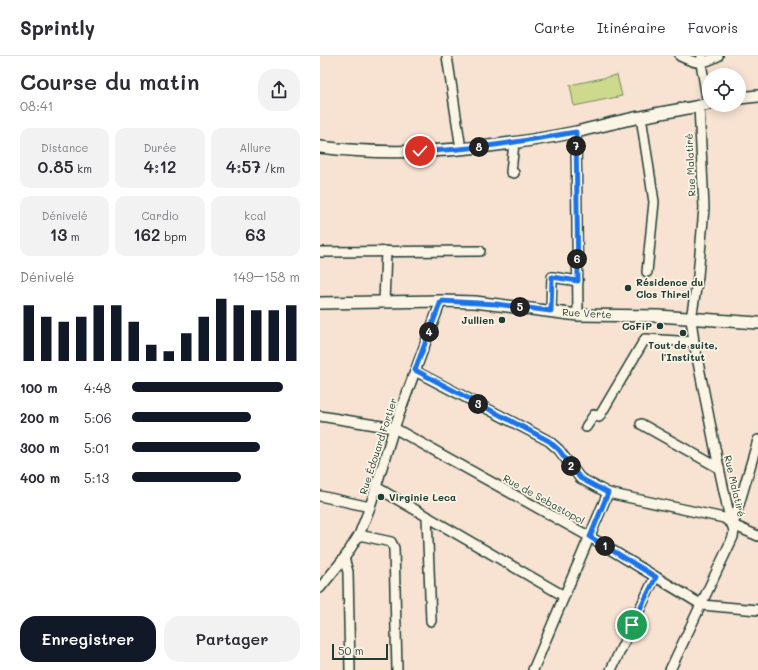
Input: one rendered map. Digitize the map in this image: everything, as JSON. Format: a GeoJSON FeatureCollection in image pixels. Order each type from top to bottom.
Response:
{"type":"FeatureCollection","features":[{"type":"Feature","properties":{"kind":"street"},"geometry":{"type":"LineString","coordinates":[[447,56],[461,149]]}},
{"type":"Feature","properties":{"kind":"street"},"geometry":{"type":"LineString","coordinates":[[680,56],[693,62],[718,56]]}},
{"type":"Feature","properties":{"kind":"street","name":"Rue Malatiré"},"geometry":{"type":"LineString","coordinates":[[701,60],[702,71]]}},
{"type":"Feature","properties":{"kind":"street"},"geometry":{"type":"LineString","coordinates":[[746,97],[758,96]]}},
{"type":"Feature","properties":{"kind":"street"},"geometry":{"type":"LineString","coordinates":[[320,147],[389,152],[461,149],[514,143],[576,132],[641,117],[702,106]]}},
{"type":"Feature","properties":{"kind":"street","name":"Rue Malatiré"},"geometry":{"type":"LineString","coordinates":[[670,670],[702,605],[733,537],[734,531],[719,468],[694,342],[691,319],[698,276],[704,208],[705,112]]}},
{"type":"Feature","properties":{"kind":"street"},"geometry":{"type":"LineString","coordinates":[[641,117],[654,202],[647,272]]}},
{"type":"Feature","properties":{"kind":"street"},"geometry":{"type":"LineString","coordinates":[[576,132],[578,315]]}},
{"type":"Feature","properties":{"kind":"street"},"geometry":{"type":"LineString","coordinates":[[514,143],[511,172],[514,173]]}},
{"type":"Feature","properties":{"kind":"street"},"geometry":{"type":"LineString","coordinates":[[320,252],[480,250]]}},
{"type":"Feature","properties":{"kind":"street"},"geometry":{"type":"LineString","coordinates":[[384,302],[386,251]]}},
{"type":"Feature","properties":{"kind":"street"},"geometry":{"type":"LineString","coordinates":[[551,311],[552,277],[578,281]]}},
{"type":"Feature","properties":{"kind":"street","name":"Rue Verte"},"geometry":{"type":"LineString","coordinates":[[320,303],[441,301],[496,304],[578,315],[633,315],[758,323]]}},
{"type":"Feature","properties":{"kind":"street","name":"Rue Édouard Fortier"},"geometry":{"type":"LineString","coordinates":[[320,588],[360,535],[394,428],[441,301]]}},
{"type":"Feature","properties":{"kind":"street"},"geometry":{"type":"LineString","coordinates":[[586,427],[594,415],[599,417],[645,339],[694,342]]}},
{"type":"Feature","properties":{"kind":"street"},"geometry":{"type":"LineString","coordinates":[[415,370],[549,441],[559,450],[580,478],[608,493],[724,518],[733,525],[758,536]]}},
{"type":"Feature","properties":{"kind":"street","name":"Rue de Sebastopol"},"geometry":{"type":"LineString","coordinates":[[320,416],[394,428],[590,537],[702,605]]}},
{"type":"Feature","properties":{"kind":"street"},"geometry":{"type":"LineString","coordinates":[[641,424],[719,468]]}},
{"type":"Feature","properties":{"kind":"street"},"geometry":{"type":"LineString","coordinates":[[733,525],[758,440]]}},
{"type":"Feature","properties":{"kind":"street"},"geometry":{"type":"LineString","coordinates":[[376,487],[564,596]]}},
{"type":"Feature","properties":{"kind":"street"},"geometry":{"type":"LineString","coordinates":[[533,670],[608,493]]}},
{"type":"Feature","properties":{"kind":"street"},"geometry":{"type":"LineString","coordinates":[[320,496],[370,507]]}},
{"type":"Feature","properties":{"kind":"street"},"geometry":{"type":"LineString","coordinates":[[427,516],[432,621]]}},
{"type":"Feature","properties":{"kind":"street"},"geometry":{"type":"LineString","coordinates":[[360,535],[391,542],[394,548],[397,670]]}},
{"type":"Feature","properties":{"kind":"street"},"geometry":{"type":"LineString","coordinates":[[344,558],[348,572],[350,670]]}},
{"type":"Feature","properties":{"kind":"street"},"geometry":{"type":"LineString","coordinates":[[611,670],[656,577]]}},
{"type":"Feature","properties":{"kind":"street"},"geometry":{"type":"LineString","coordinates":[[702,605],[758,610]]}},
{"type":"Feature","properties":{"kind":"green space"},"geometry":{"type":"Polygon","coordinates":[[[617,75],[622,96],[574,106],[570,85],[617,75]]]}},
{"type":"Feature","properties":{"kind":"place","name":"Résidence du Clos Thirel"},"geometry":{"type":"Point","coordinates":[628,288]}},
{"type":"Feature","properties":{"kind":"place","name":"Jullien"},"geometry":{"type":"Point","coordinates":[502,320]}},
{"type":"Feature","properties":{"kind":"place","name":"CoFiP"},"geometry":{"type":"Point","coordinates":[660,326]}},
{"type":"Feature","properties":{"kind":"place","name":"Tout de suite, l'Institut"},"geometry":{"type":"Point","coordinates":[683,333]}},
{"type":"Feature","properties":{"kind":"place","name":"Virginie Leca"},"geometry":{"type":"Point","coordinates":[381,497]}},
{"type":"Feature","properties":{"kind":"route"},"geometry":{"type":"LineString","coordinates":[[420,151],[461,149],[514,143],[576,132],[578,281],[552,277],[551,311],[475,302],[441,301],[415,370],[549,441],[559,450],[580,478],[608,493],[590,537],[656,577],[632,625]]}}]}
